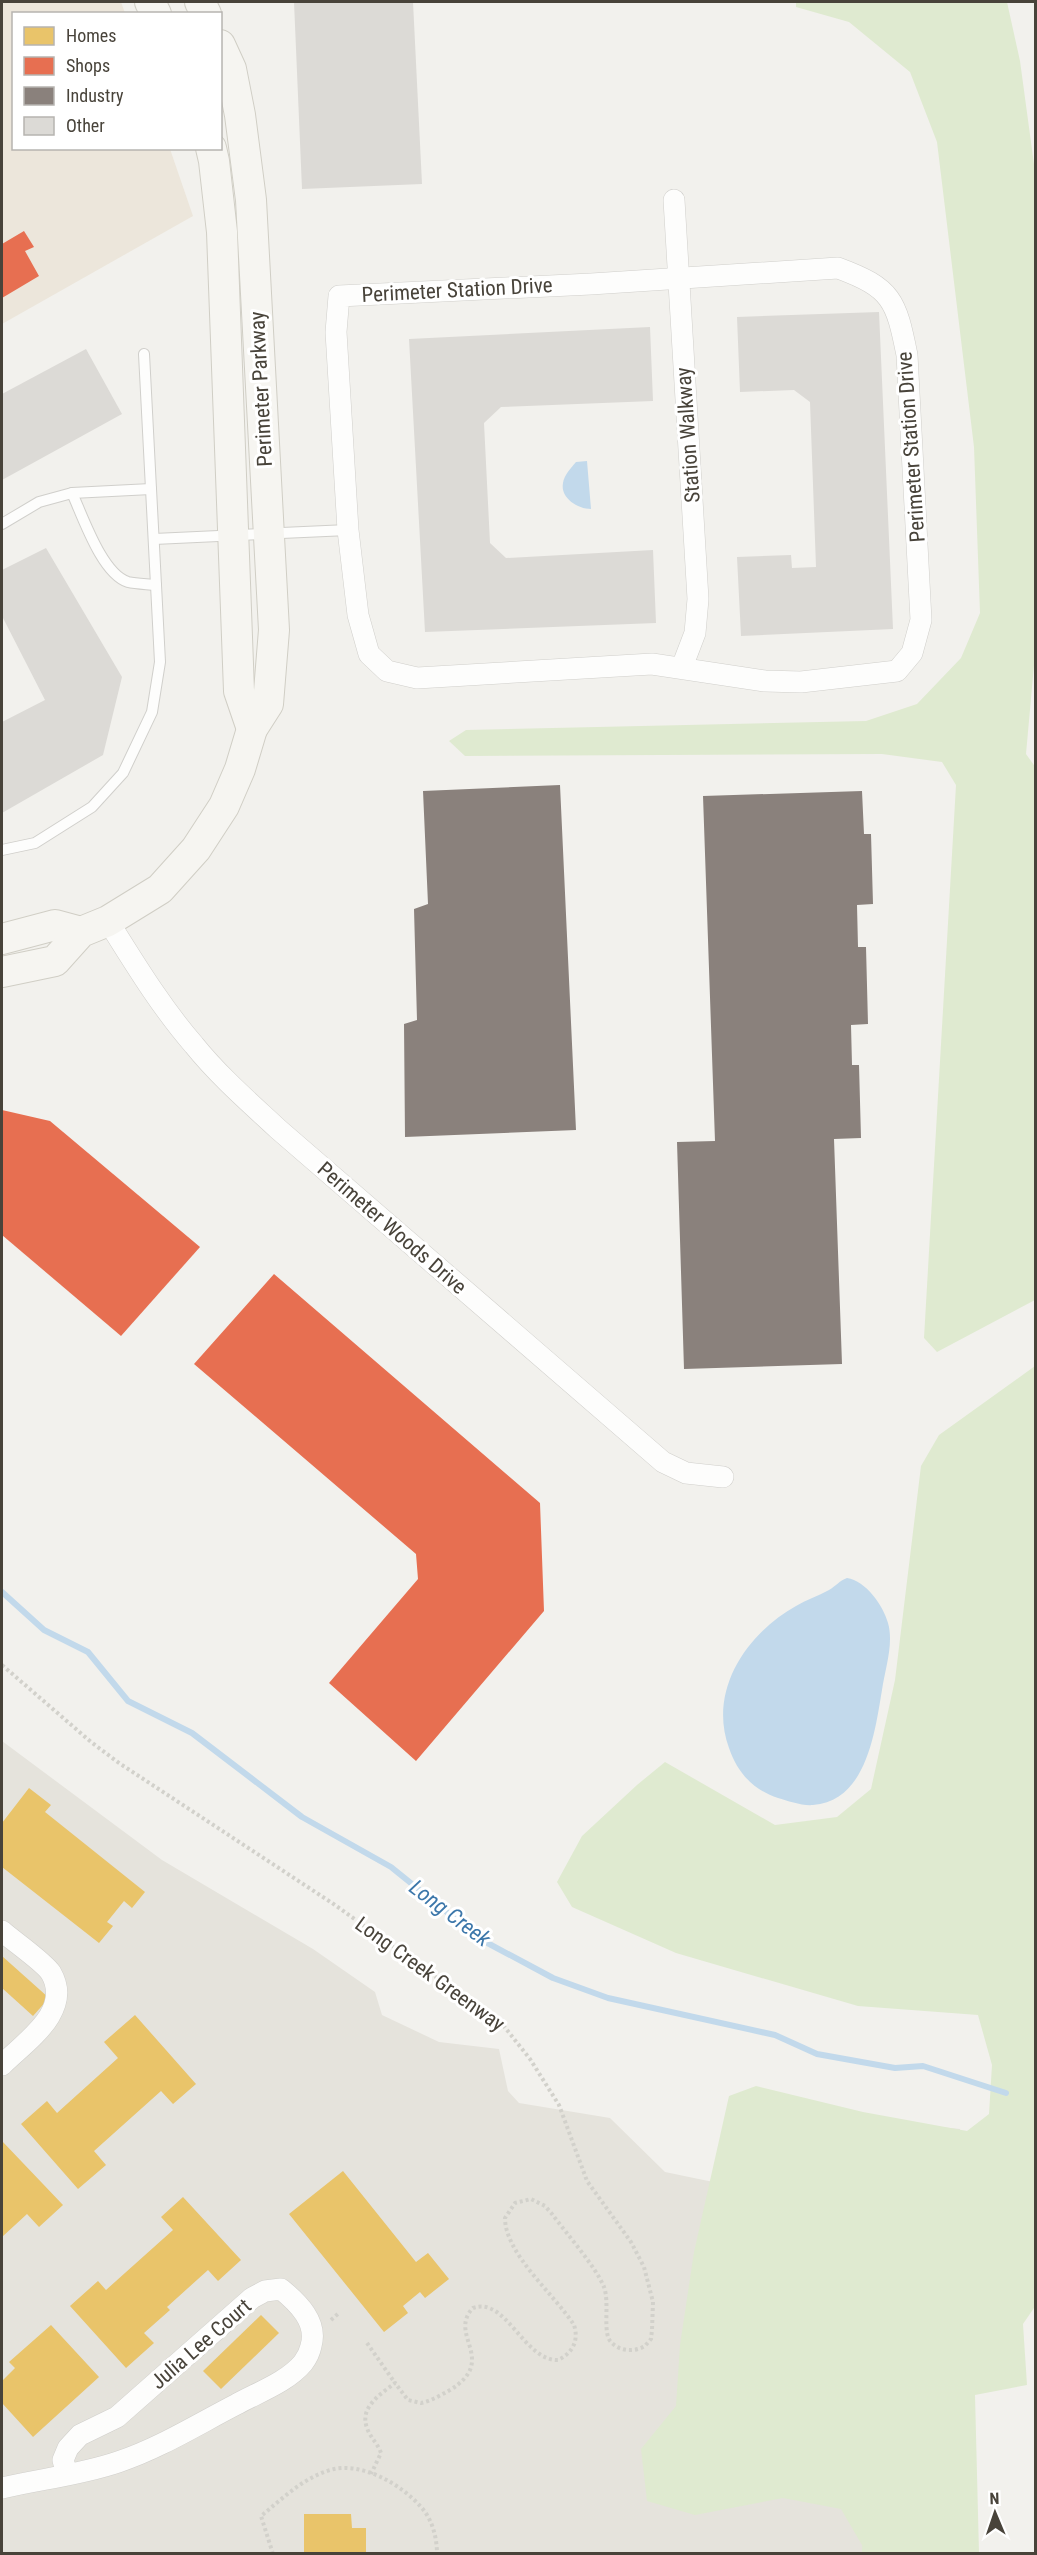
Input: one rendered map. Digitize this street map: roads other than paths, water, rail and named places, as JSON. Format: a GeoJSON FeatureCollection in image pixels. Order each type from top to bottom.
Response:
{"type":"FeatureCollection","features":[{"type":"Feature","properties":{"kind":"street","name":"Perimeter Parkway"},"geometry":{"type":"LineString","coordinates":[[222,48],[231,69],[246,151],[237,231],[233,537],[238,691],[252,729]]}},
{"type":"Feature","properties":{"kind":"street","name":"Perimeter Parkway"},"geometry":{"type":"LineString","coordinates":[[2,972],[55,961],[81,932],[108,921],[160,889],[196,849],[224,806],[240,769],[252,729],[268,704],[274,630],[268,534],[237,231],[211,150]]}},
{"type":"Feature","properties":{"kind":"street","name":"Station Walkway"},"geometry":{"type":"LineString","coordinates":[[674,200],[698,599],[695,633],[682,667]]}},
{"type":"Feature","properties":{"kind":"street","name":"Perimeter Station Drive"},"geometry":{"type":"LineString","coordinates":[[838,268],[869,279],[889,297],[900,321],[907,355],[921,620],[912,653],[897,671],[801,682],[765,681],[651,664],[417,678],[387,671],[369,654],[358,615],[348,530],[336,332],[339,296],[591,284],[838,268]]}},
{"type":"Feature","properties":{"kind":"street","name":"Perimeter Woods Drive"},"geometry":{"type":"LineString","coordinates":[[108,921],[157,997],[193,1045],[228,1083],[278,1129],[663,1462],[686,1473],[723,1477]]}},
{"type":"Feature","properties":{"kind":"street"},"geometry":{"type":"LineString","coordinates":[[2,939],[55,925],[81,932]]}},
{"type":"Feature","properties":{"kind":"street"},"geometry":{"type":"LineString","coordinates":[[2,1931],[50,1972],[59,1993],[52,2016],[2,2065]]}},
{"type":"Feature","properties":{"kind":"street","name":"Julia Lee Court"},"geometry":{"type":"LineString","coordinates":[[2,2488],[67,2475],[117,2462],[158,2446],[283,2379],[304,2362],[312,2346],[312,2332],[296,2301],[281,2289],[265,2291],[252,2298],[117,2417],[80,2435],[68,2448],[63,2460],[67,2475]]}},
{"type":"Feature","properties":{"kind":"lane"},"geometry":{"type":"LineString","coordinates":[[2,850],[35,843],[92,807],[123,773],[152,712],[160,662],[144,354]]}},
{"type":"Feature","properties":{"kind":"lane"},"geometry":{"type":"LineString","coordinates":[[2,524],[39,502],[72,493],[151,489]]}},
{"type":"Feature","properties":{"kind":"lane"},"geometry":{"type":"LineString","coordinates":[[72,493],[91,535],[113,573],[129,582],[156,585]]}},
{"type":"Feature","properties":{"kind":"lane"},"geometry":{"type":"LineString","coordinates":[[153,539],[348,530]]}},
{"type":"Feature","properties":{"kind":"water"},"geometry":{"type":"Polygon","coordinates":[[[587,461],[591,509],[571,502],[563,488],[565,477],[576,462],[587,461]]]}},
{"type":"Feature","properties":{"kind":"water"},"geometry":{"type":"Polygon","coordinates":[[[847,1578],[861,1584],[873,1595],[886,1616],[890,1631],[876,1725],[865,1761],[857,1778],[846,1791],[831,1801],[813,1805],[800,1804],[769,1795],[741,1772],[732,1757],[724,1727],[724,1706],[728,1685],[747,1648],[761,1632],[796,1606],[829,1590],[847,1578]]]}},
{"type":"Feature","properties":{"kind":"waterway","name":"Long Creek"},"geometry":{"type":"LineString","coordinates":[[2,1592],[44,1630],[88,1652],[128,1701],[192,1733],[302,1817],[391,1867],[480,1939],[553,1978],[608,1998],[775,2035],[817,2054],[895,2068],[923,2066],[1006,2093]]}}]}
